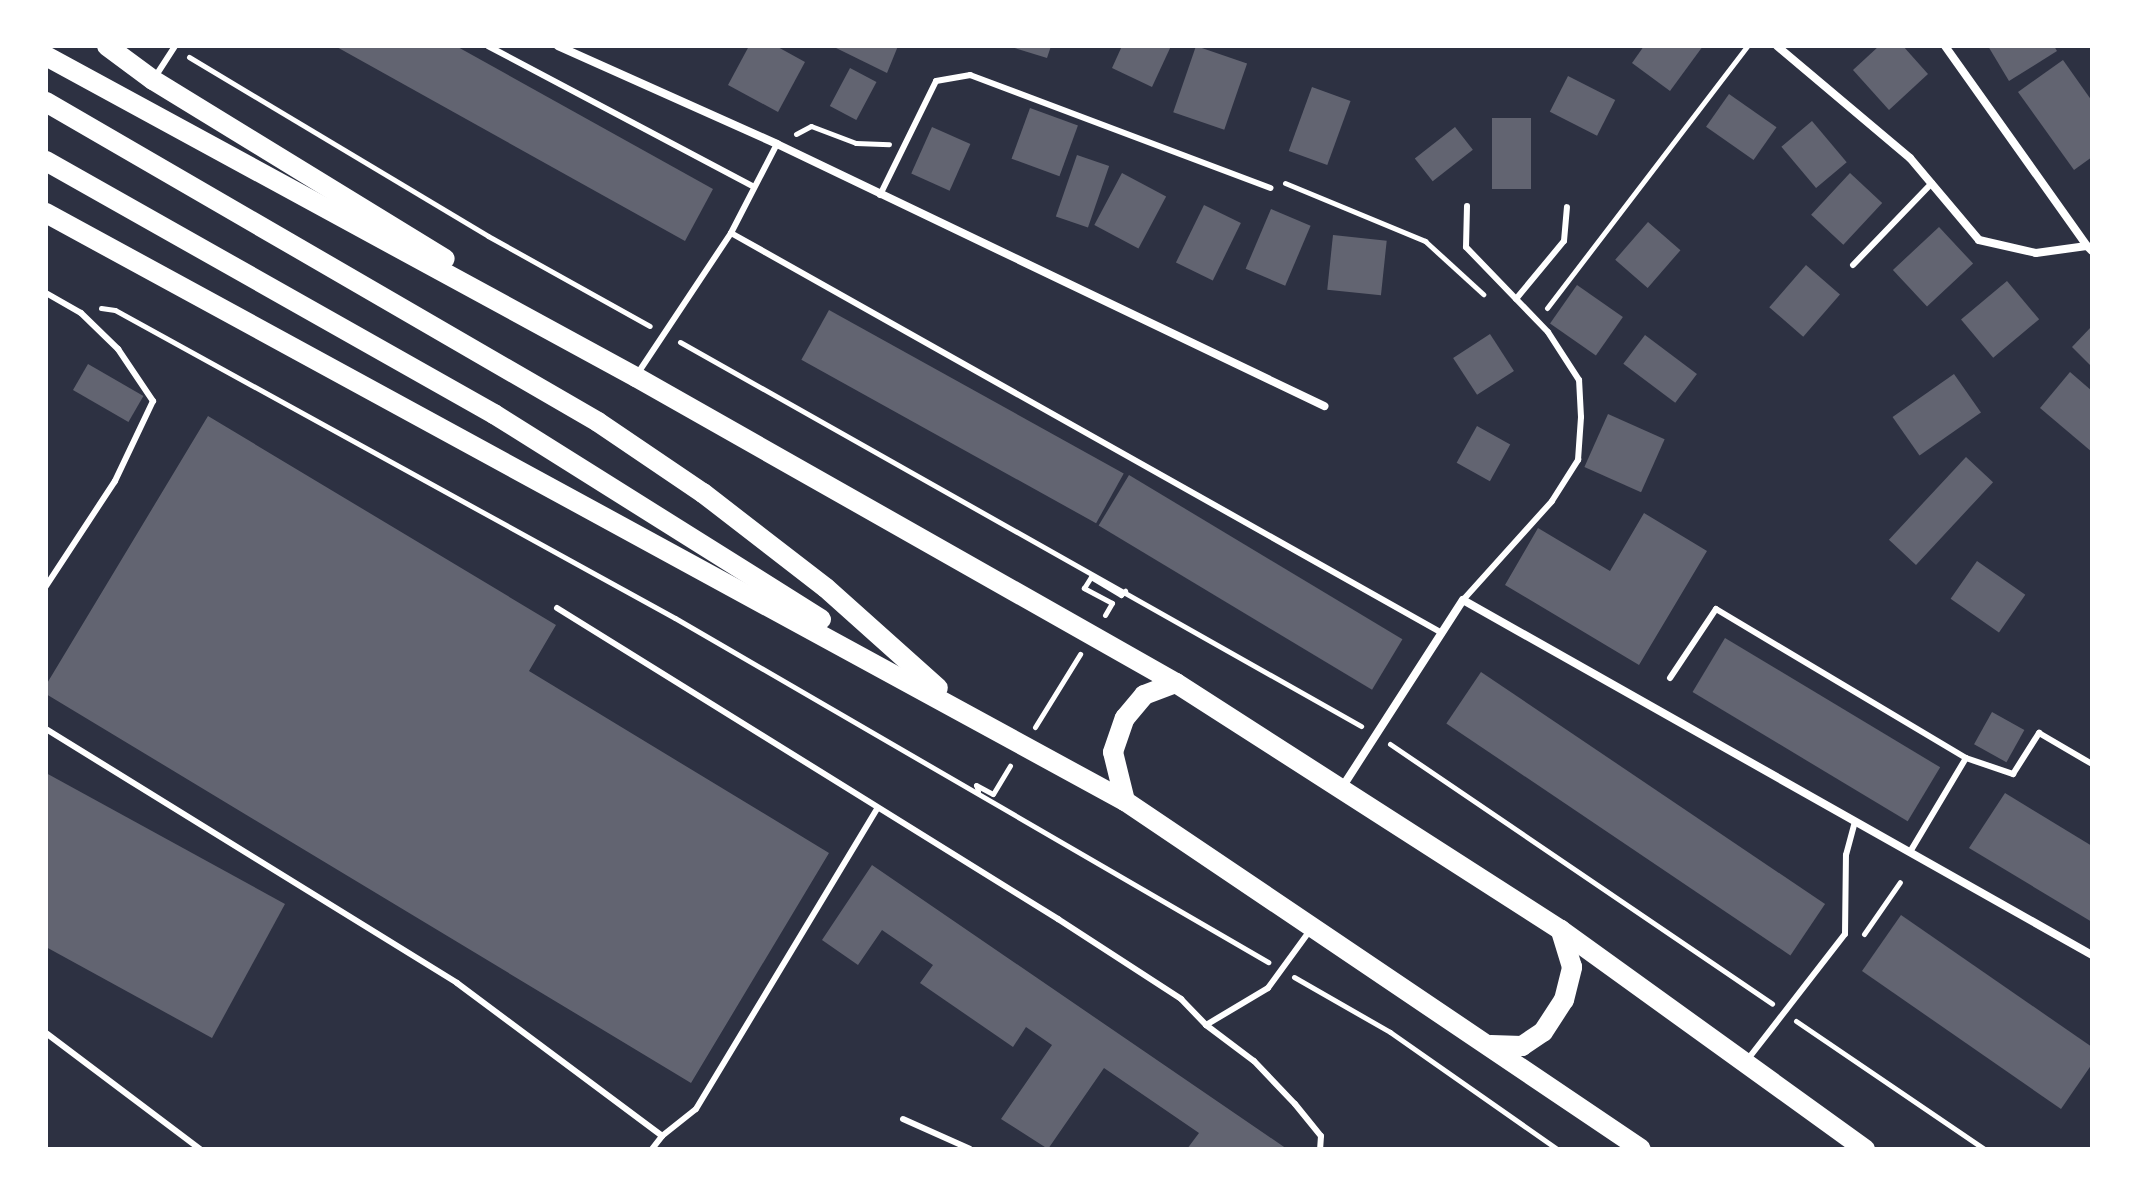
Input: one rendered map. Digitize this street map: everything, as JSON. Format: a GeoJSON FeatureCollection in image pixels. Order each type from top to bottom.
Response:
{"type":"FeatureCollection","features":[{"type":"Feature","properties":{"kind":"main road"},"geometry":{"type":"LineString","coordinates":[[107,46],[153,80],[636,377]]}},
{"type":"Feature","properties":{"kind":"main road"},"geometry":{"type":"LineString","coordinates":[[46,56],[636,377],[1176,683],[1343,786],[1561,930],[1865,1149]]}},
{"type":"Feature","properties":{"kind":"main road"},"geometry":{"type":"LineString","coordinates":[[46,102],[598,422],[703,493],[826,588],[965,712]]}},
{"type":"Feature","properties":{"kind":"main road"},"geometry":{"type":"LineString","coordinates":[[46,161],[494,414],[965,712]]}},
{"type":"Feature","properties":{"kind":"main road"},"geometry":{"type":"LineString","coordinates":[[48,219],[1125,801],[1641,1149]]}},
{"type":"Feature","properties":{"kind":"main road"},"geometry":{"type":"LineString","coordinates":[[1125,801],[1113,752],[1125,718],[1144,695],[1176,683]]}},
{"type":"Feature","properties":{"kind":"main road"},"geometry":{"type":"LineString","coordinates":[[1491,1045],[1522,1046],[1543,1032],[1564,1000],[1572,967],[1561,930]]}},
{"type":"Feature","properties":{"kind":"street"},"geometry":{"type":"LineString","coordinates":[[558,46],[777,144],[1324,406]]}},
{"type":"Feature","properties":{"kind":"street"},"geometry":{"type":"LineString","coordinates":[[1777,46],[1910,158],[1979,240],[2036,253],[2090,248]]}},
{"type":"Feature","properties":{"kind":"street"},"geometry":{"type":"LineString","coordinates":[[1945,46],[2090,248]]}},
{"type":"Feature","properties":{"kind":"street"},"geometry":{"type":"LineString","coordinates":[[1343,786],[1463,600],[2092,955]]}},
{"type":"Feature","properties":{"kind":"lane"},"geometry":{"type":"LineString","coordinates":[[488,46],[754,187]]}},
{"type":"Feature","properties":{"kind":"lane"},"geometry":{"type":"LineString","coordinates":[[153,80],[174,47]]}},
{"type":"Feature","properties":{"kind":"lane"},"geometry":{"type":"LineString","coordinates":[[880,195],[936,81],[970,75],[1270,188]]}},
{"type":"Feature","properties":{"kind":"lane"},"geometry":{"type":"LineString","coordinates":[[636,377],[661,332],[731,233],[777,144]]}},
{"type":"Feature","properties":{"kind":"lane"},"geometry":{"type":"LineString","coordinates":[[1853,265],[1932,183]]}},
{"type":"Feature","properties":{"kind":"lane"},"geometry":{"type":"LineString","coordinates":[[1463,600],[1552,501],[1578,460],[1579,380],[1548,332],[1466,247],[1467,206]]}},
{"type":"Feature","properties":{"kind":"lane"},"geometry":{"type":"LineString","coordinates":[[1516,299],[1564,241],[1567,207]]}},
{"type":"Feature","properties":{"kind":"lane"},"geometry":{"type":"LineString","coordinates":[[731,233],[1442,633]]}},
{"type":"Feature","properties":{"kind":"lane"},"geometry":{"type":"LineString","coordinates":[[46,293],[81,313],[118,349],[153,401],[115,481],[46,586]]}},
{"type":"Feature","properties":{"kind":"lane"},"geometry":{"type":"LineString","coordinates":[[557,608],[1181,999],[1206,1025],[1254,1061],[1295,1104],[1321,1136],[1320,1149]]}},
{"type":"Feature","properties":{"kind":"lane"},"geometry":{"type":"LineString","coordinates":[[1670,678],[1716,609],[1966,758],[2013,774],[2039,733],[2092,764]]}},
{"type":"Feature","properties":{"kind":"lane"},"geometry":{"type":"LineString","coordinates":[[46,729],[457,983],[662,1136]]}},
{"type":"Feature","properties":{"kind":"lane"},"geometry":{"type":"LineString","coordinates":[[1910,852],[1966,758]]}},
{"type":"Feature","properties":{"kind":"lane"},"geometry":{"type":"LineString","coordinates":[[652,1149],[662,1136],[696,1109],[877,809]]}},
{"type":"Feature","properties":{"kind":"lane"},"geometry":{"type":"LineString","coordinates":[[1745,1063],[1845,934],[1846,855],[1855,821]]}},
{"type":"Feature","properties":{"kind":"lane"},"geometry":{"type":"LineString","coordinates":[[1206,1025],[1268,988],[1314,927]]}},
{"type":"Feature","properties":{"kind":"lane"},"geometry":{"type":"LineString","coordinates":[[46,1033],[200,1149]]}},
{"type":"Feature","properties":{"kind":"lane"},"geometry":{"type":"LineString","coordinates":[[903,1119],[970,1149]]}},
{"type":"Feature","properties":{"kind":"path"},"geometry":{"type":"LineString","coordinates":[[1545,312],[1747,46]]}},
{"type":"Feature","properties":{"kind":"path"},"geometry":{"type":"LineString","coordinates":[[174,47],[488,236],[1375,734],[1984,1149]]}},
{"type":"Feature","properties":{"kind":"path"},"geometry":{"type":"LineString","coordinates":[[777,144],[811,126],[856,143],[897,144]]}},
{"type":"Feature","properties":{"kind":"path"},"geometry":{"type":"LineString","coordinates":[[1272,177],[1425,241],[1493,303]]}},
{"type":"Feature","properties":{"kind":"path"},"geometry":{"type":"LineString","coordinates":[[81,313],[98,308],[115,310],[675,618],[1390,1032],[1557,1149]]}},
{"type":"Feature","properties":{"kind":"path"},"geometry":{"type":"LineString","coordinates":[[1096,629],[1112,603],[1084,588],[1091,577],[1121,595],[1125,591]]}},
{"type":"Feature","properties":{"kind":"path"},"geometry":{"type":"LineString","coordinates":[[1032,731],[1088,641]]}},
{"type":"Feature","properties":{"kind":"path"},"geometry":{"type":"LineString","coordinates":[[1000,807],[974,789],[976,785],[993,794],[1016,756]]}},
{"type":"Feature","properties":{"kind":"building"},"geometry":{"type":"Polygon","coordinates":[[[335,46],[456,46],[713,189],[685,241],[335,46]]]}},
{"type":"Feature","properties":{"kind":"building"},"geometry":{"type":"Polygon","coordinates":[[[749,46],[776,46],[805,62],[778,112],[728,85],[749,46]]]}},
{"type":"Feature","properties":{"kind":"building"},"geometry":{"type":"Polygon","coordinates":[[[832,46],[898,46],[887,73],[832,46]]]}},
{"type":"Feature","properties":{"kind":"building"},"geometry":{"type":"Polygon","coordinates":[[[1008,46],[1051,46],[1047,58],[1008,46]]]}},
{"type":"Feature","properties":{"kind":"building"},"geometry":{"type":"Polygon","coordinates":[[[1122,46],[1171,46],[1152,87],[1112,68],[1122,46]]]}},
{"type":"Feature","properties":{"kind":"building"},"geometry":{"type":"Polygon","coordinates":[[[1196,46],[1247,64],[1224,130],[1173,112],[1196,46]]]}},
{"type":"Feature","properties":{"kind":"building"},"geometry":{"type":"Polygon","coordinates":[[[1644,46],[1703,46],[1670,91],[1632,63],[1644,46]]]}},
{"type":"Feature","properties":{"kind":"building"},"geometry":{"type":"Polygon","coordinates":[[[1879,46],[1903,46],[1928,74],[1889,110],[1853,70],[1879,46]]]}},
{"type":"Feature","properties":{"kind":"building"},"geometry":{"type":"Polygon","coordinates":[[[1988,46],[2054,46],[2057,51],[2009,81],[1988,46]]]}},
{"type":"Feature","properties":{"kind":"building"},"geometry":{"type":"Polygon","coordinates":[[[2063,60],[2092,101],[2092,157],[2074,170],[2018,92],[2063,60]]]}},
{"type":"Feature","properties":{"kind":"building"},"geometry":{"type":"Polygon","coordinates":[[[850,68],[876,82],[856,120],[830,106],[850,68]]]}},
{"type":"Feature","properties":{"kind":"building"},"geometry":{"type":"Polygon","coordinates":[[[1568,76],[1615,100],[1597,136],[1550,112],[1568,76]]]}},
{"type":"Feature","properties":{"kind":"building"},"geometry":{"type":"Polygon","coordinates":[[[1312,87],[1351,101],[1327,165],[1289,151],[1312,87]]]}},
{"type":"Feature","properties":{"kind":"building"},"geometry":{"type":"Polygon","coordinates":[[[1729,94],[1777,127],[1754,160],[1706,127],[1729,94]]]}},
{"type":"Feature","properties":{"kind":"building"},"geometry":{"type":"Polygon","coordinates":[[[1030,108],[1078,125],[1059,176],[1012,159],[1030,108]]]}},
{"type":"Feature","properties":{"kind":"building"},"geometry":{"type":"Polygon","coordinates":[[[1492,118],[1531,118],[1531,189],[1492,189],[1492,118]]]}},
{"type":"Feature","properties":{"kind":"building"},"geometry":{"type":"Polygon","coordinates":[[[1812,121],[1847,162],[1816,188],[1781,147],[1812,121]]]}},
{"type":"Feature","properties":{"kind":"building"},"geometry":{"type":"Polygon","coordinates":[[[932,127],[970,144],[950,191],[911,174],[932,127]]]}},
{"type":"Feature","properties":{"kind":"building"},"geometry":{"type":"Polygon","coordinates":[[[1455,127],[1473,150],[1433,181],[1415,158],[1455,127]]]}},
{"type":"Feature","properties":{"kind":"building"},"geometry":{"type":"Polygon","coordinates":[[[1077,155],[1109,166],[1088,228],[1056,216],[1077,155]]]}},
{"type":"Feature","properties":{"kind":"building"},"geometry":{"type":"Polygon","coordinates":[[[1122,173],[1166,196],[1138,249],[1094,225],[1122,173]]]}},
{"type":"Feature","properties":{"kind":"building"},"geometry":{"type":"Polygon","coordinates":[[[1850,173],[1882,203],[1843,245],[1811,215],[1850,173]]]}},
{"type":"Feature","properties":{"kind":"building"},"geometry":{"type":"Polygon","coordinates":[[[1204,205],[1241,223],[1213,280],[1176,263],[1204,205]]]}},
{"type":"Feature","properties":{"kind":"building"},"geometry":{"type":"Polygon","coordinates":[[[1271,209],[1311,226],[1285,286],[1246,269],[1271,209]]]}},
{"type":"Feature","properties":{"kind":"building"},"geometry":{"type":"Polygon","coordinates":[[[1648,222],[1680,250],[1648,288],[1615,260],[1648,222]]]}},
{"type":"Feature","properties":{"kind":"building"},"geometry":{"type":"Polygon","coordinates":[[[1939,227],[1973,264],[1927,307],[1893,270],[1939,227]]]}},
{"type":"Feature","properties":{"kind":"building"},"geometry":{"type":"Polygon","coordinates":[[[1333,235],[1387,241],[1381,295],[1327,290],[1333,235]]]}},
{"type":"Feature","properties":{"kind":"building"},"geometry":{"type":"Polygon","coordinates":[[[1806,265],[1840,295],[1803,337],[1769,307],[1806,265]]]}},
{"type":"Feature","properties":{"kind":"building"},"geometry":{"type":"Polygon","coordinates":[[[2007,281],[2039,319],[1993,358],[1961,320],[2007,281]]]}},
{"type":"Feature","properties":{"kind":"building"},"geometry":{"type":"Polygon","coordinates":[[[1577,285],[1623,317],[1596,356],[1550,324],[1577,285]]]}},
{"type":"Feature","properties":{"kind":"building"},"geometry":{"type":"Polygon","coordinates":[[[829,310],[1124,473],[1096,523],[801,360],[829,310]]]}},
{"type":"Feature","properties":{"kind":"building"},"geometry":{"type":"Polygon","coordinates":[[[2092,326],[2092,367],[2072,347],[2092,326]]]}},
{"type":"Feature","properties":{"kind":"building"},"geometry":{"type":"Polygon","coordinates":[[[1490,334],[1514,371],[1477,395],[1453,358],[1490,334]]]}},
{"type":"Feature","properties":{"kind":"building"},"geometry":{"type":"Polygon","coordinates":[[[1645,335],[1697,374],[1675,403],[1623,364],[1645,335]]]}},
{"type":"Feature","properties":{"kind":"building"},"geometry":{"type":"Polygon","coordinates":[[[88,364],[143,396],[128,422],[73,390],[88,364]]]}},
{"type":"Feature","properties":{"kind":"building"},"geometry":{"type":"Polygon","coordinates":[[[2070,372],[2092,391],[2092,452],[2040,408],[2070,372]]]}},
{"type":"Feature","properties":{"kind":"building"},"geometry":{"type":"Polygon","coordinates":[[[1954,374],[1981,413],[1920,456],[1893,417],[1954,374]]]}},
{"type":"Feature","properties":{"kind":"building"},"geometry":{"type":"Polygon","coordinates":[[[1608,414],[1665,439],[1641,492],[1584,467],[1608,414]]]}},
{"type":"Feature","properties":{"kind":"building"},"geometry":{"type":"Polygon","coordinates":[[[208,416],[556,625],[529,671],[829,853],[691,1083],[46,694],[46,685],[208,416]]]}},
{"type":"Feature","properties":{"kind":"building"},"geometry":{"type":"Polygon","coordinates":[[[1477,426],[1510,444],[1490,481],[1457,463],[1477,426]]]}},
{"type":"Feature","properties":{"kind":"building"},"geometry":{"type":"Polygon","coordinates":[[[1966,457],[1993,482],[1916,565],[1889,540],[1966,457]]]}},
{"type":"Feature","properties":{"kind":"building"},"geometry":{"type":"Polygon","coordinates":[[[1129,475],[1402,639],[1372,690],[1099,526],[1129,475]]]}},
{"type":"Feature","properties":{"kind":"building"},"geometry":{"type":"Polygon","coordinates":[[[1644,513],[1707,551],[1639,665],[1505,585],[1538,528],[1610,571],[1644,513]]]}},
{"type":"Feature","properties":{"kind":"building"},"geometry":{"type":"Polygon","coordinates":[[[1977,561],[2025,595],[1999,633],[1951,599],[1977,561]]]}},
{"type":"Feature","properties":{"kind":"building"},"geometry":{"type":"Polygon","coordinates":[[[1725,638],[1940,767],[1908,821],[1693,692],[1725,638]]]}},
{"type":"Feature","properties":{"kind":"building"},"geometry":{"type":"Polygon","coordinates":[[[1481,672],[1825,904],[1790,955],[1446,723],[1481,672]]]}},
{"type":"Feature","properties":{"kind":"building"},"geometry":{"type":"Polygon","coordinates":[[[1992,712],[2024,730],[2006,762],[1974,744],[1992,712]]]}},
{"type":"Feature","properties":{"kind":"building"},"geometry":{"type":"Polygon","coordinates":[[[46,773],[285,904],[212,1038],[46,947],[46,773]]]}},
{"type":"Feature","properties":{"kind":"building"},"geometry":{"type":"Polygon","coordinates":[[[2005,793],[2092,846],[2092,922],[1969,848],[2005,793]]]}},
{"type":"Feature","properties":{"kind":"building"},"geometry":{"type":"Polygon","coordinates":[[[872,865],[1287,1149],[1187,1149],[1199,1133],[1104,1068],[1048,1149],[1001,1119],[1052,1045],[1026,1027],[1013,1047],[920,983],[933,965],[882,930],[858,965],[822,940],[872,865]]]}},
{"type":"Feature","properties":{"kind":"building"},"geometry":{"type":"Polygon","coordinates":[[[1901,915],[2092,1047],[2092,1064],[2061,1109],[1862,971],[1901,915]]]}}]}
